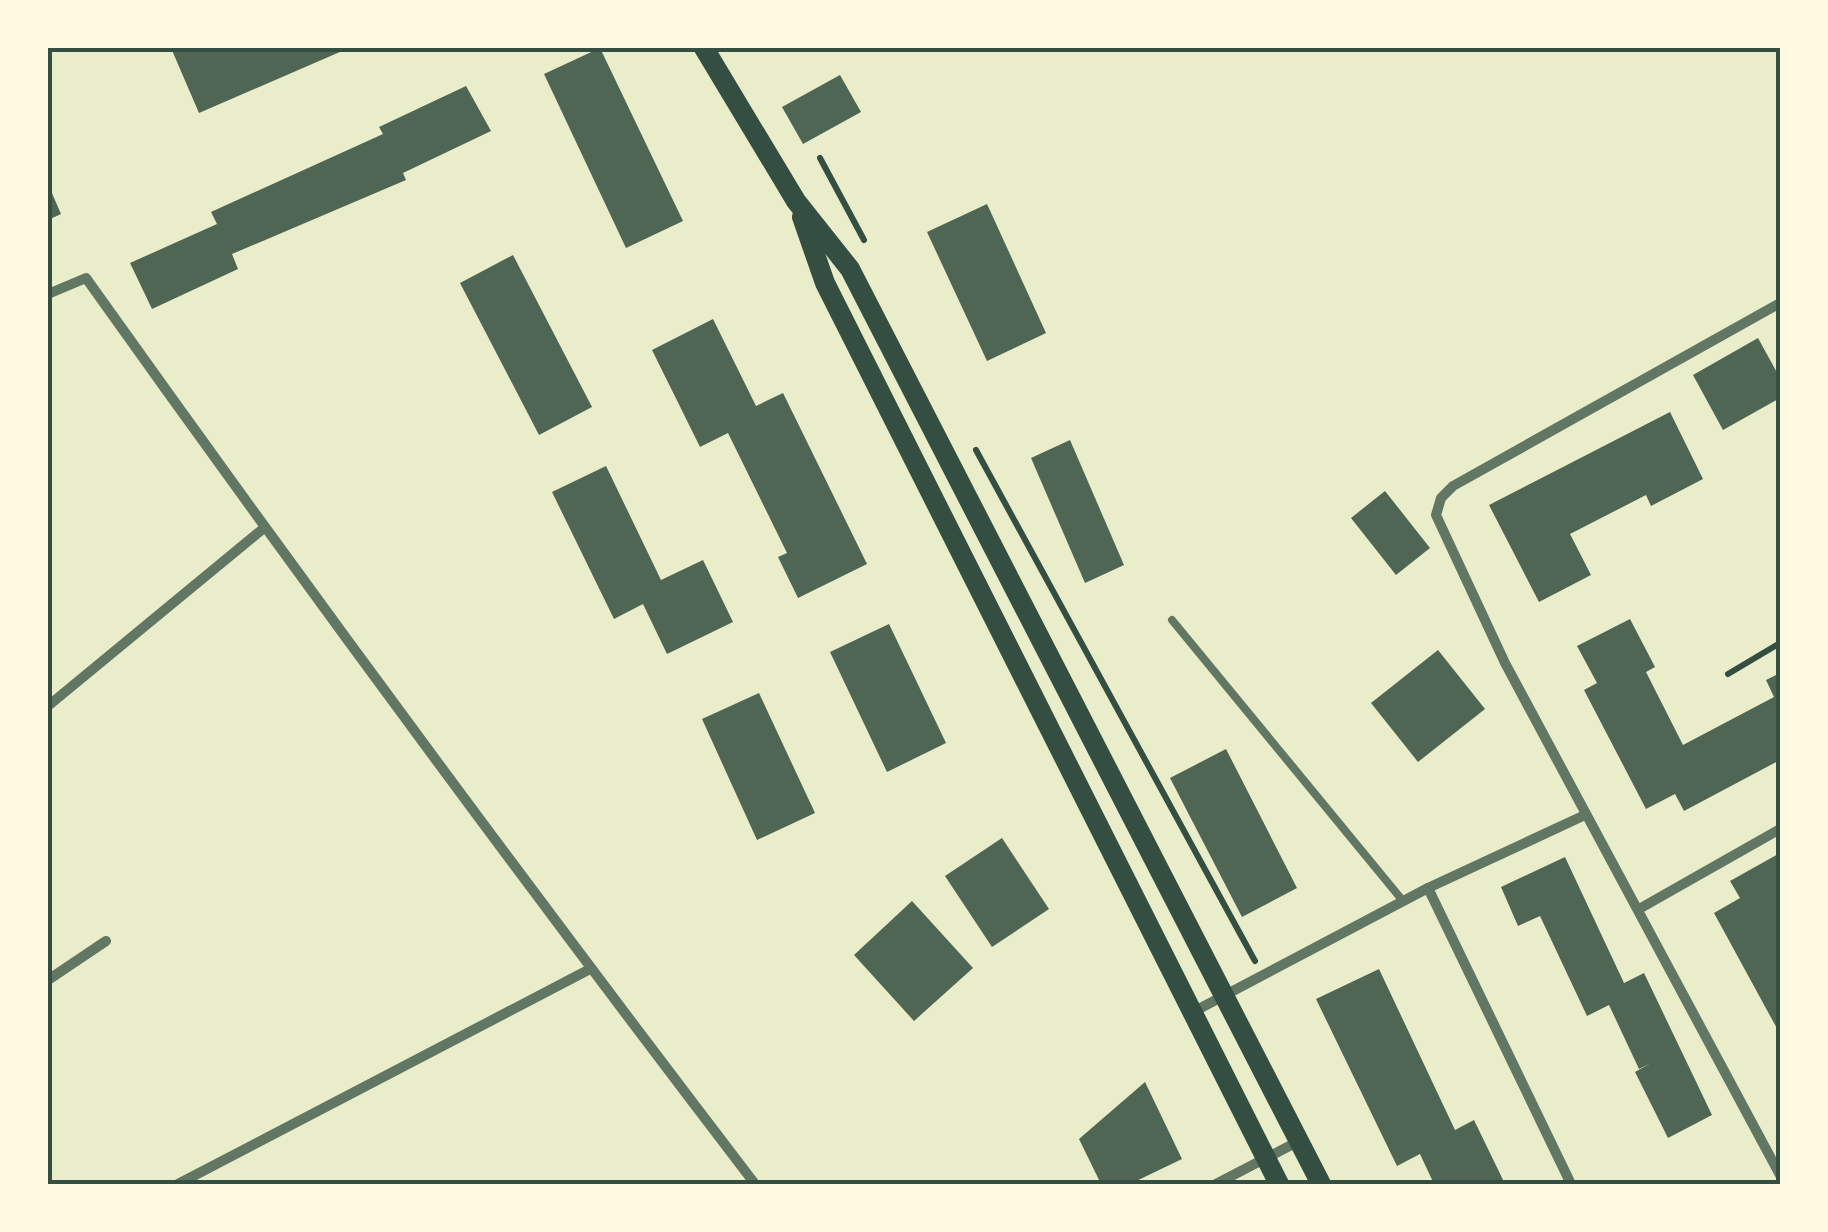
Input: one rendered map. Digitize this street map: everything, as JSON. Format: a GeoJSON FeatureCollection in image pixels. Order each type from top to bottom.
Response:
{"type":"FeatureCollection","features":[{"type":"Feature","properties":{"kind":"main road"},"geometry":{"type":"LineString","coordinates":[[704,48],[796,201],[850,268],[1321,1184]]}},
{"type":"Feature","properties":{"kind":"main road"},"geometry":{"type":"LineString","coordinates":[[796,201],[825,284],[1279,1184]]}},
{"type":"Feature","properties":{"kind":"street"},"geometry":{"type":"LineString","coordinates":[[48,294],[86,278],[264,528],[754,1184]]}},
{"type":"Feature","properties":{"kind":"street"},"geometry":{"type":"LineString","coordinates":[[1780,303],[1453,486],[1441,498],[1436,514],[1504,662],[1780,1174]]}},
{"type":"Feature","properties":{"kind":"street"},"geometry":{"type":"LineString","coordinates":[[48,706],[264,528]]}},
{"type":"Feature","properties":{"kind":"street"},"geometry":{"type":"LineString","coordinates":[[1192,1013],[1428,888],[1585,815]]}},
{"type":"Feature","properties":{"kind":"street"},"geometry":{"type":"LineString","coordinates":[[1639,909],[1780,829]]}},
{"type":"Feature","properties":{"kind":"street"},"geometry":{"type":"LineString","coordinates":[[1428,888],[1571,1184]]}},
{"type":"Feature","properties":{"kind":"street"},"geometry":{"type":"LineString","coordinates":[[48,980],[106,941]]}},
{"type":"Feature","properties":{"kind":"street"},"geometry":{"type":"LineString","coordinates":[[178,1184],[590,968]]}},
{"type":"Feature","properties":{"kind":"street"},"geometry":{"type":"LineString","coordinates":[[1216,1184],[1300,1141]]}},
{"type":"Feature","properties":{"kind":"lane"},"geometry":{"type":"LineString","coordinates":[[1172,620],[1403,901]]}},
{"type":"Feature","properties":{"kind":"path"},"geometry":{"type":"LineString","coordinates":[[820,158],[866,244]]}},
{"type":"Feature","properties":{"kind":"path"},"geometry":{"type":"LineString","coordinates":[[968,434],[1263,975]]}},
{"type":"Feature","properties":{"kind":"path"},"geometry":{"type":"LineString","coordinates":[[1728,674],[1780,643]]}},
{"type":"Feature","properties":{"kind":"building"},"geometry":{"type":"Polygon","coordinates":[[[171,48],[349,48],[199,113],[171,48]]]}},
{"type":"Feature","properties":{"kind":"building"},"geometry":{"type":"Polygon","coordinates":[[[600,48],[683,221],[626,248],[544,74],[600,48]]]}},
{"type":"Feature","properties":{"kind":"building"},"geometry":{"type":"Polygon","coordinates":[[[840,75],[861,112],[803,144],[782,107],[840,75]]]}},
{"type":"Feature","properties":{"kind":"building"},"geometry":{"type":"Polygon","coordinates":[[[466,86],[491,131],[403,173],[406,180],[232,254],[238,269],[152,309],[130,263],[217,224],[211,212],[383,134],[379,127],[466,86]]]}},
{"type":"Feature","properties":{"kind":"building"},"geometry":{"type":"Polygon","coordinates":[[[48,184],[61,214],[48,220],[48,184]]]}},
{"type":"Feature","properties":{"kind":"building"},"geometry":{"type":"Polygon","coordinates":[[[987,204],[1046,333],[987,361],[927,232],[987,204]]]}},
{"type":"Feature","properties":{"kind":"building"},"geometry":{"type":"Polygon","coordinates":[[[513,255],[592,407],[539,435],[460,283],[513,255]]]}},
{"type":"Feature","properties":{"kind":"building"},"geometry":{"type":"Polygon","coordinates":[[[713,319],[756,406],[783,393],[867,564],[798,598],[778,557],[787,553],[728,433],[700,447],[652,350],[713,319]]]}},
{"type":"Feature","properties":{"kind":"building"},"geometry":{"type":"Polygon","coordinates":[[[1758,338],[1780,378],[1780,398],[1723,430],[1693,375],[1758,338]]]}},
{"type":"Feature","properties":{"kind":"building"},"geometry":{"type":"Polygon","coordinates":[[[1670,412],[1703,479],[1651,506],[1646,495],[1570,534],[1591,575],[1539,602],[1489,505],[1670,412]]]}},
{"type":"Feature","properties":{"kind":"building"},"geometry":{"type":"Polygon","coordinates":[[[1070,440],[1124,565],[1085,583],[1031,458],[1070,440]]]}},
{"type":"Feature","properties":{"kind":"building"},"geometry":{"type":"Polygon","coordinates":[[[606,466],[661,580],[703,560],[733,622],[667,654],[643,604],[614,619],[552,492],[606,466]]]}},
{"type":"Feature","properties":{"kind":"building"},"geometry":{"type":"Polygon","coordinates":[[[1385,491],[1430,548],[1396,575],[1351,518],[1385,491]]]}},
{"type":"Feature","properties":{"kind":"building"},"geometry":{"type":"Polygon","coordinates":[[[1630,619],[1655,667],[1646,672],[1683,745],[1774,697],[1766,680],[1780,673],[1780,760],[1684,811],[1675,794],[1646,809],[1584,690],[1597,683],[1577,646],[1630,619]]]}},
{"type":"Feature","properties":{"kind":"building"},"geometry":{"type":"Polygon","coordinates":[[[889,624],[946,743],[887,772],[830,652],[889,624]]]}},
{"type":"Feature","properties":{"kind":"building"},"geometry":{"type":"Polygon","coordinates":[[[1438,650],[1485,709],[1418,762],[1371,703],[1438,650]]]}},
{"type":"Feature","properties":{"kind":"building"},"geometry":{"type":"Polygon","coordinates":[[[759,693],[815,813],[757,840],[702,719],[759,693]]]}},
{"type":"Feature","properties":{"kind":"building"},"geometry":{"type":"Polygon","coordinates":[[[1226,749],[1297,888],[1242,917],[1170,778],[1226,749]]]}},
{"type":"Feature","properties":{"kind":"building"},"geometry":{"type":"Polygon","coordinates":[[[1002,838],[1049,909],[992,947],[945,876],[1002,838]]]}},
{"type":"Feature","properties":{"kind":"building"},"geometry":{"type":"Polygon","coordinates":[[[1780,853],[1780,1034],[1714,913],[1740,898],[1730,881],[1780,853]]]}},
{"type":"Feature","properties":{"kind":"building"},"geometry":{"type":"Polygon","coordinates":[[[1565,857],[1624,983],[1644,973],[1712,1115],[1668,1138],[1635,1072],[1651,1063],[1639,1069],[1609,1005],[1587,1016],[1540,916],[1518,926],[1501,887],[1565,857]]]}},
{"type":"Feature","properties":{"kind":"building"},"geometry":{"type":"Polygon","coordinates":[[[912,901],[973,968],[914,1021],[854,955],[912,901]]]}},
{"type":"Feature","properties":{"kind":"building"},"geometry":{"type":"Polygon","coordinates":[[[1379,969],[1455,1130],[1474,1120],[1505,1184],[1434,1184],[1420,1154],[1397,1166],[1316,999],[1379,969]]]}},
{"type":"Feature","properties":{"kind":"building"},"geometry":{"type":"Polygon","coordinates":[[[1145,1082],[1182,1159],[1130,1184],[1101,1184],[1079,1139],[1145,1082]]]}}]}
